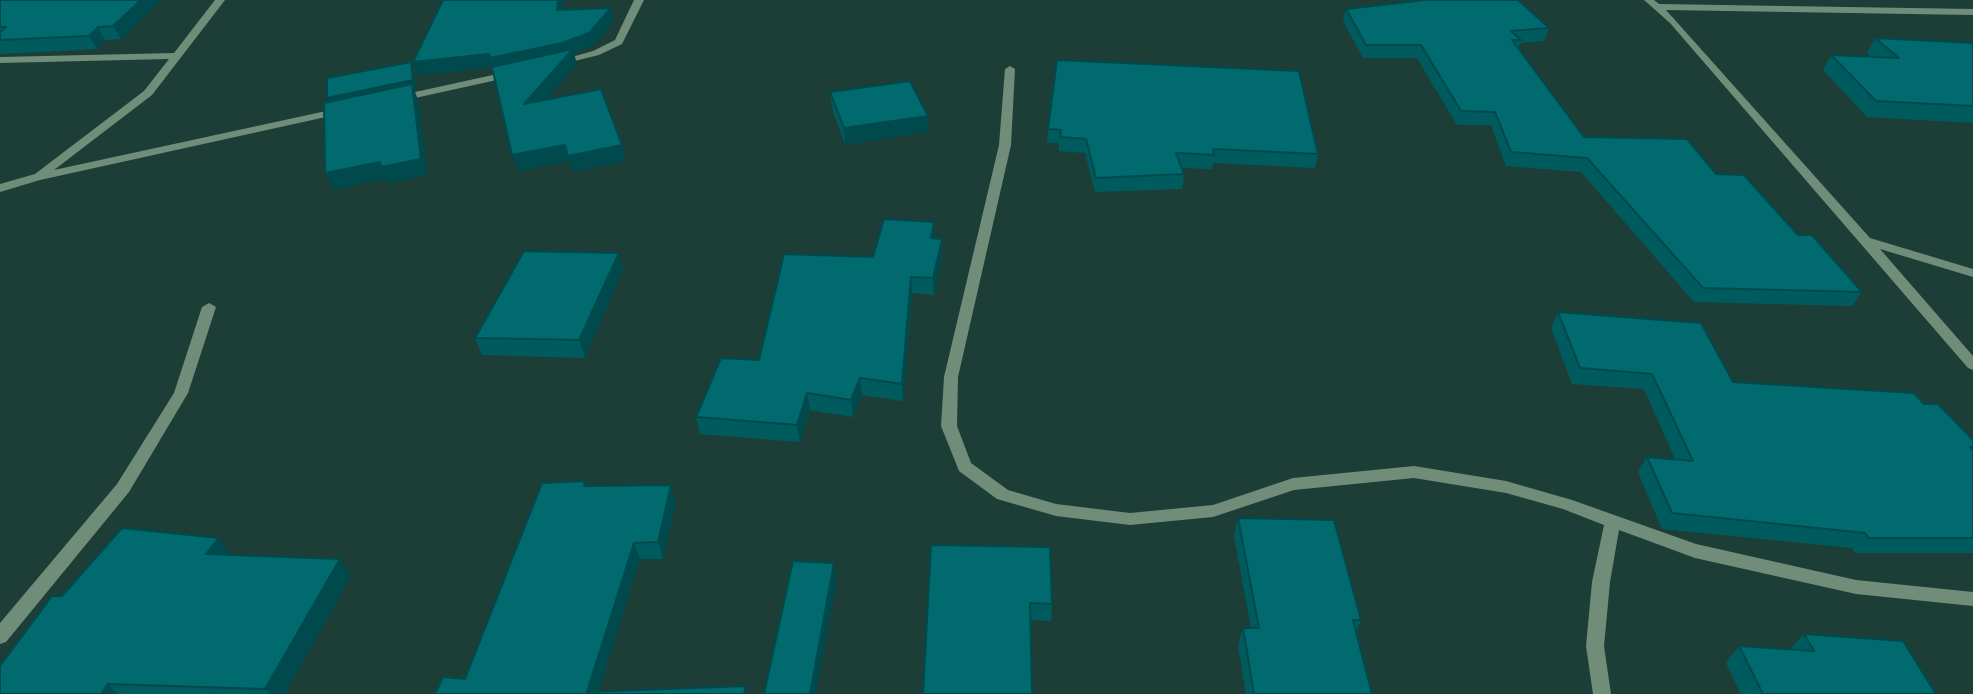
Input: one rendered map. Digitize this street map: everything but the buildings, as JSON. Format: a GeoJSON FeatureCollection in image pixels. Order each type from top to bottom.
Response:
{"type":"FeatureCollection","features":[{"type":"Feature","properties":{"kind":"street"},"geometry":{"type":"LineString","coordinates":[[37,177],[148,93],[220,0]]}},
{"type":"Feature","properties":{"kind":"street"},"geometry":{"type":"LineString","coordinates":[[542,67],[596,53],[618,42],[639,0]]}},
{"type":"Feature","properties":{"kind":"street"},"geometry":{"type":"LineString","coordinates":[[1653,4],[1973,12]]}},
{"type":"Feature","properties":{"kind":"street"},"geometry":{"type":"LineString","coordinates":[[1653,4],[1690,41],[1864,240],[1970,356]]}},
{"type":"Feature","properties":{"kind":"street"},"geometry":{"type":"LineString","coordinates":[[0,61],[176,56]]}},
{"type":"Feature","properties":{"kind":"street"},"geometry":{"type":"LineString","coordinates":[[1010,69],[1006,145],[951,377],[949,426],[965,467],[1003,495],[1056,510],[1129,519],[1213,511],[1293,484],[1414,472],[1506,487],[1695,551],[1856,587],[1973,599]]}},
{"type":"Feature","properties":{"kind":"street"},"geometry":{"type":"LineString","coordinates":[[380,102],[529,70]]}},
{"type":"Feature","properties":{"kind":"street"},"geometry":{"type":"LineString","coordinates":[[0,188],[37,177],[353,108]]}},
{"type":"Feature","properties":{"kind":"street"},"geometry":{"type":"LineString","coordinates":[[1864,240],[1973,274]]}},
{"type":"Feature","properties":{"kind":"street"},"geometry":{"type":"LineString","coordinates":[[0,636],[123,488],[181,393],[209,307]]}},
{"type":"Feature","properties":{"kind":"street"},"geometry":{"type":"LineString","coordinates":[[1602,694],[1595,646],[1601,582],[1614,522]]}}]}
